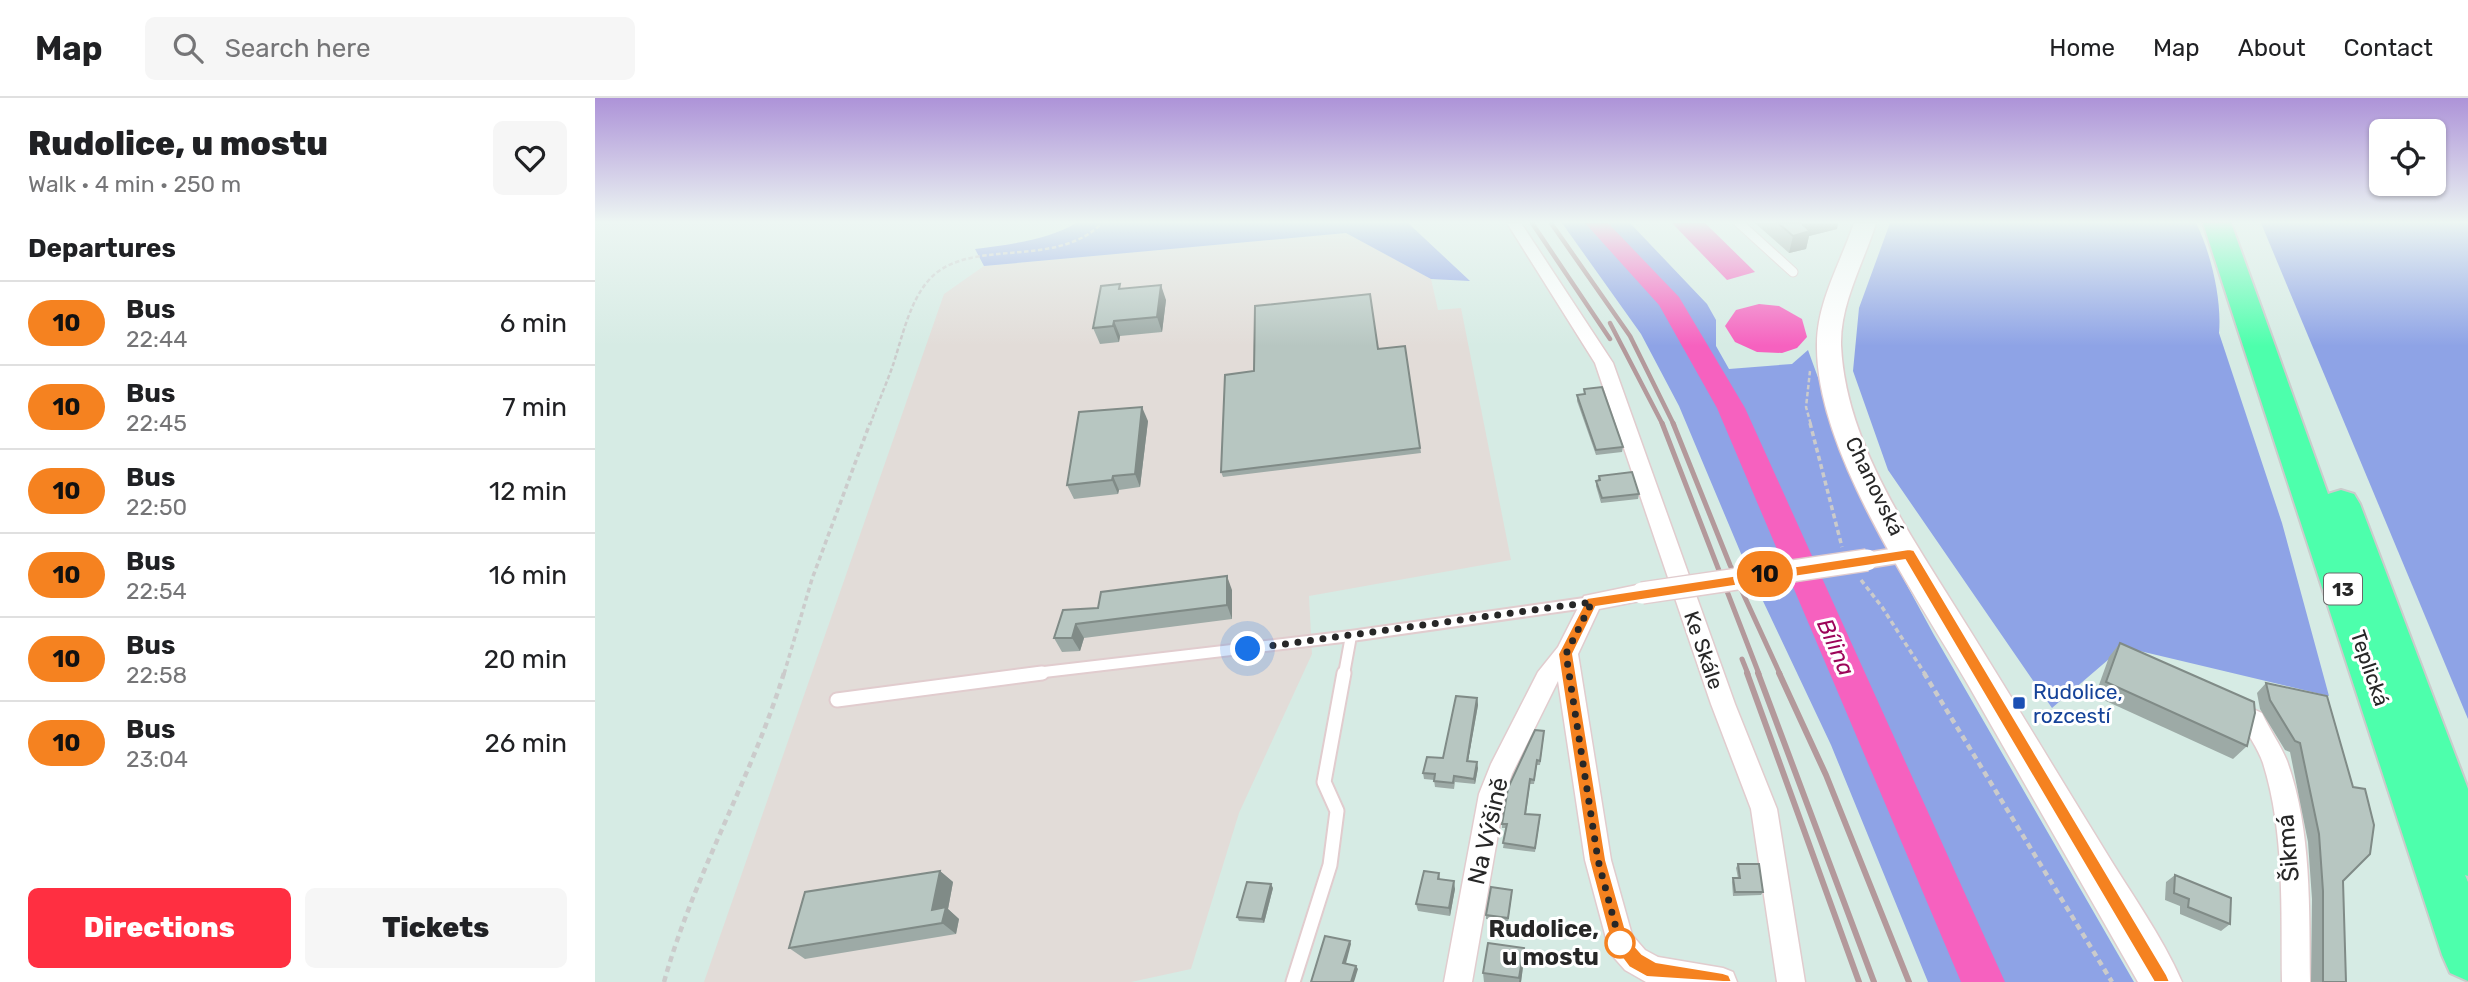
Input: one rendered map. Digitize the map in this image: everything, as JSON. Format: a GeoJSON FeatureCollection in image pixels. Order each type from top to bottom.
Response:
{"type":"FeatureCollection","features":[{"type":"Feature","properties":{"kind":"highway","name":"Teplická"},"geometry":{"type":"LineString","coordinates":[[2232,264],[2423,773],[2468,853]]}},
{"type":"Feature","properties":{"kind":"highway","name":"Teplická"},"geometry":{"type":"LineString","coordinates":[[2252,264],[2423,773],[2468,955]]}},
{"type":"Feature","properties":{"kind":"highway"},"geometry":{"type":"LineString","coordinates":[[2423,773],[2468,828]]}},
{"type":"Feature","properties":{"kind":"highway"},"geometry":{"type":"LineString","coordinates":[[2423,773],[2409,828],[2416,862],[2455,982]]}},
{"type":"Feature","properties":{"kind":"street","name":"Ke Skále"},"geometry":{"type":"LineString","coordinates":[[1541,264],[1604,363],[1723,704],[1763,809],[1791,982]]}},
{"type":"Feature","properties":{"kind":"street","name":"Chanovská"},"geometry":{"type":"LineString","coordinates":[[1850,264],[1835,304],[1829,342],[1831,370],[1848,436],[1864,474],[2161,982]]}},
{"type":"Feature","properties":{"kind":"street"},"geometry":{"type":"LineString","coordinates":[[1723,982],[1654,971],[1635,960],[1620,943],[1598,860],[1566,654],[1592,602],[1909,554]]}},
{"type":"Feature","properties":{"kind":"street","name":"Na Výšině"},"geometry":{"type":"LineString","coordinates":[[1458,982],[1492,794],[1540,691],[1566,654]]}},
{"type":"Feature","properties":{"kind":"street","name":"Šikmá"},"geometry":{"type":"LineString","coordinates":[[2253,720],[2275,761],[2286,813],[2296,982]]}},
{"type":"Feature","properties":{"kind":"lane"},"geometry":{"type":"LineString","coordinates":[[1784,264],[1793,272]]}},
{"type":"Feature","properties":{"kind":"lane"},"geometry":{"type":"LineString","coordinates":[[837,700],[1352,636],[1592,602]]}},
{"type":"Feature","properties":{"kind":"lane"},"geometry":{"type":"LineString","coordinates":[[1293,982],[1330,865],[1337,811],[1324,782],[1352,636]]}},
{"type":"Feature","properties":{"kind":"path"},"geometry":{"type":"LineString","coordinates":[[664,982],[672,950],[705,863],[744,780],[776,699],[811,581],[865,431],[912,313],[930,278],[958,264]]}},
{"type":"Feature","properties":{"kind":"shaded area"},"geometry":{"type":"Polygon","coordinates":[[[1404,264],[1431,279],[1438,310],[1461,308],[1511,560],[1309,596],[1312,654],[1239,813],[1191,969],[1131,982],[704,982],[944,294],[984,266],[1404,264]]]}},
{"type":"Feature","properties":{"kind":"shaded area"},"geometry":{"type":"Polygon","coordinates":[[[1404,264],[1452,264],[1470,281],[1431,279],[1404,264]]]}},
{"type":"Feature","properties":{"kind":"shaded area"},"geometry":{"type":"Polygon","coordinates":[[[1591,264],[1669,264],[1707,304],[1716,320],[1716,346],[1729,369],[1792,364],[1808,350],[1866,510],[1934,635],[2134,982],[1928,982],[1831,745],[1745,563],[1679,406],[1641,334],[1591,264]]]}},
{"type":"Feature","properties":{"kind":"shaded area"},"geometry":{"type":"Polygon","coordinates":[[[1712,264],[1747,264],[1755,272],[1727,280],[1712,264]]]}},
{"type":"Feature","properties":{"kind":"shaded area"},"geometry":{"type":"Polygon","coordinates":[[[1875,264],[2210,264],[2219,306],[2219,333],[2282,523],[2329,696],[2123,647],[2052,708],[1888,470],[1853,371],[1859,308],[1875,264]]]}},
{"type":"Feature","properties":{"kind":"shaded area"},"geometry":{"type":"Polygon","coordinates":[[[2278,264],[2468,264],[2468,719],[2278,264]]]}},
{"type":"Feature","properties":{"kind":"shaded area"},"geometry":{"type":"Polygon","coordinates":[[[1759,304],[1779,306],[1802,319],[1807,337],[1797,348],[1782,353],[1757,352],[1735,342],[1725,326],[1736,310],[1759,304]]]}},
{"type":"Feature","properties":{"kind":"building"},"geometry":{"type":"Polygon","coordinates":[[[1120,284],[1119,289],[1161,285],[1157,317],[1114,321],[1113,326],[1093,328],[1101,286],[1120,284]]]}},
{"type":"Feature","properties":{"kind":"building"},"geometry":{"type":"Polygon","coordinates":[[[1370,294],[1378,349],[1405,346],[1420,448],[1221,472],[1225,375],[1254,371],[1255,306],[1370,294]]]}},
{"type":"Feature","properties":{"kind":"building"},"geometry":{"type":"Polygon","coordinates":[[[1602,387],[1623,447],[1596,450],[1577,395],[1585,394],[1584,389],[1602,387]]]}},
{"type":"Feature","properties":{"kind":"building"},"geometry":{"type":"Polygon","coordinates":[[[1142,407],[1135,474],[1113,476],[1112,480],[1067,485],[1079,412],[1142,407]]]}},
{"type":"Feature","properties":{"kind":"building"},"geometry":{"type":"Polygon","coordinates":[[[1632,472],[1639,494],[1602,498],[1596,481],[1600,480],[1599,476],[1632,472]]]}},
{"type":"Feature","properties":{"kind":"building"},"geometry":{"type":"Polygon","coordinates":[[[1227,576],[1227,605],[1076,624],[1072,638],[1054,638],[1063,610],[1098,608],[1101,592],[1227,576]]]}},
{"type":"Feature","properties":{"kind":"building"},"geometry":{"type":"Polygon","coordinates":[[[2120,643],[2254,702],[2255,713],[2247,746],[2106,682],[2120,643]]]}},
{"type":"Feature","properties":{"kind":"building"},"geometry":{"type":"Polygon","coordinates":[[[2266,683],[2327,696],[2353,787],[2365,789],[2374,825],[2370,854],[2343,881],[2346,982],[2323,982],[2323,891],[2319,834],[2300,743],[2295,741],[2270,700],[2266,683]]]}},
{"type":"Feature","properties":{"kind":"building"},"geometry":{"type":"Polygon","coordinates":[[[1456,696],[1477,698],[1467,761],[1477,762],[1474,779],[1454,776],[1453,783],[1434,781],[1435,774],[1423,773],[1427,757],[1443,758],[1456,696]]]}},
{"type":"Feature","properties":{"kind":"building"},"geometry":{"type":"Polygon","coordinates":[[[1535,730],[1544,731],[1540,761],[1537,760],[1534,780],[1530,779],[1525,814],[1540,815],[1535,848],[1503,843],[1507,824],[1502,824],[1508,788],[1535,730]]]}},
{"type":"Feature","properties":{"kind":"building"},"geometry":{"type":"Polygon","coordinates":[[[1738,864],[1759,864],[1763,892],[1735,892],[1733,878],[1740,878],[1738,864]]]}},
{"type":"Feature","properties":{"kind":"building"},"geometry":{"type":"Polygon","coordinates":[[[940,871],[932,910],[946,907],[942,923],[789,948],[805,892],[940,871]]]}},
{"type":"Feature","properties":{"kind":"building"},"geometry":{"type":"Polygon","coordinates":[[[1424,871],[1439,873],[1438,879],[1454,881],[1449,908],[1416,904],[1424,871]]]}},
{"type":"Feature","properties":{"kind":"building"},"geometry":{"type":"Polygon","coordinates":[[[2175,875],[2231,898],[2230,924],[2188,907],[2189,899],[2174,893],[2175,875]]]}},
{"type":"Feature","properties":{"kind":"building"},"geometry":{"type":"Polygon","coordinates":[[[1247,882],[1271,884],[1262,919],[1237,917],[1247,882]]]}},
{"type":"Feature","properties":{"kind":"building"},"geometry":{"type":"Polygon","coordinates":[[[1491,887],[1512,890],[1508,918],[1486,915],[1491,887]]]}},
{"type":"Feature","properties":{"kind":"building"},"geometry":{"type":"Polygon","coordinates":[[[1325,936],[1350,941],[1343,963],[1356,966],[1351,982],[1311,982],[1325,936]]]}},
{"type":"Feature","properties":{"kind":"building"},"geometry":{"type":"Polygon","coordinates":[[[1488,943],[1524,948],[1519,978],[1483,973],[1488,943]]]}},
{"type":"Feature","properties":{"kind":"waterway","name":"Bílina"},"geometry":{"type":"LineString","coordinates":[[1635,264],[1670,302],[1731,408],[1983,982]]}},
{"type":"Feature","properties":{"kind":"railway"},"geometry":{"type":"LineString","coordinates":[[1560,264],[1610,339]]}},
{"type":"Feature","properties":{"kind":"railway"},"geometry":{"type":"LineString","coordinates":[[1580,264],[1630,336],[1674,425]]}},
{"type":"Feature","properties":{"kind":"railway"},"geometry":{"type":"LineString","coordinates":[[1610,323],[1662,423]]}},
{"type":"Feature","properties":{"kind":"railway"},"geometry":{"type":"LineString","coordinates":[[1662,423],[1759,674]]}},
{"type":"Feature","properties":{"kind":"railway"},"geometry":{"type":"LineString","coordinates":[[1673,423],[1730,565],[1780,674]]}},
{"type":"Feature","properties":{"kind":"railway"},"geometry":{"type":"LineString","coordinates":[[1742,659],[1748,674]]}},
{"type":"Feature","properties":{"kind":"railway"},"geometry":{"type":"LineString","coordinates":[[1747,673],[1859,982]]}},
{"type":"Feature","properties":{"kind":"railway"},"geometry":{"type":"LineString","coordinates":[[1758,673],[1874,982]]}},
{"type":"Feature","properties":{"kind":"railway"},"geometry":{"type":"LineString","coordinates":[[1779,673],[1826,775],[1909,982]]}},
{"type":"Feature","properties":{"kind":"bus line","name":"10"},"geometry":{"type":"LineString","coordinates":[[1723,982],[1654,971],[1635,960],[1620,943],[1598,860],[1566,654],[1592,602],[1909,554],[2161,982]]}},
{"type":"Feature","properties":{"kind":"place","name":"Rudolice, rozcestí"},"geometry":{"type":"Point","coordinates":[2019,703]}},
{"type":"Feature","properties":{"kind":"place","name":"Rudolice, u mostu"},"geometry":{"type":"Point","coordinates":[1620,943]}},
{"type":"Feature","properties":{"kind":"route"},"geometry":{"type":"LineString","coordinates":[[1248,649],[1592,602],[1566,654],[1598,860],[1620,943]]}}]}
